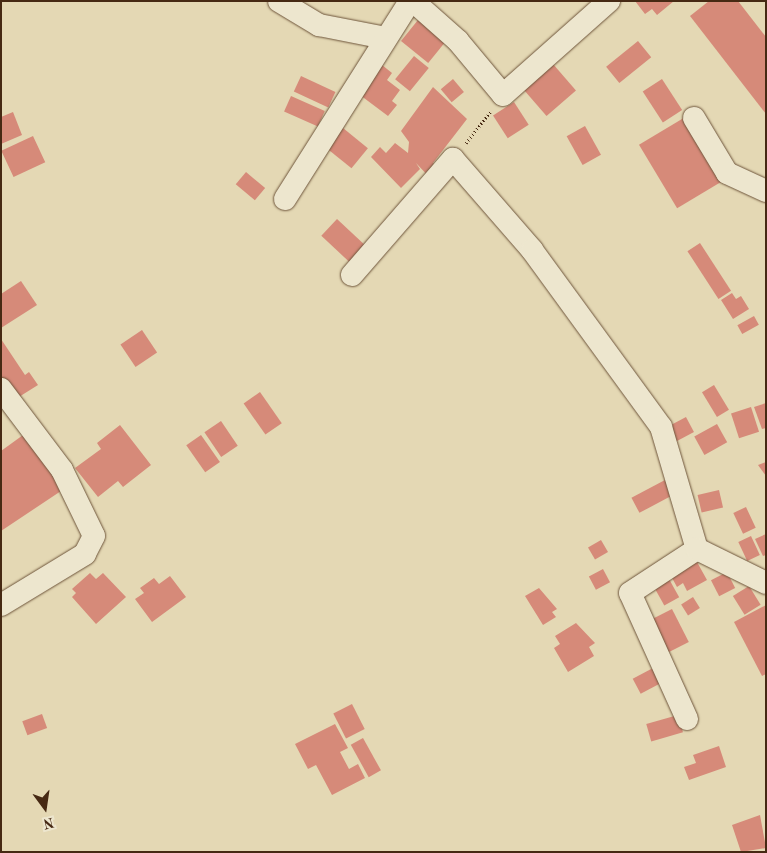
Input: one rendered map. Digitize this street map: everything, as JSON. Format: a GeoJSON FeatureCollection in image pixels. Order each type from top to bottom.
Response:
{"type":"FeatureCollection","features":[{"type":"Feature","properties":{"kind":"street"},"geometry":{"type":"LineString","coordinates":[[279,1],[319,25],[385,38]]}},
{"type":"Feature","properties":{"kind":"street"},"geometry":{"type":"LineString","coordinates":[[285,200],[385,38],[412,1],[458,41],[503,95],[609,1]]}},
{"type":"Feature","properties":{"kind":"street"},"geometry":{"type":"LineString","coordinates":[[694,118],[727,173],[766,191]]}},
{"type":"Feature","properties":{"kind":"street"},"geometry":{"type":"LineString","coordinates":[[352,275],[453,159],[532,250],[660,427],[697,550],[766,583]]}},
{"type":"Feature","properties":{"kind":"street"},"geometry":{"type":"LineString","coordinates":[[1,389],[62,470],[94,536],[85,554],[1,605]]}},
{"type":"Feature","properties":{"kind":"street"},"geometry":{"type":"LineString","coordinates":[[687,719],[630,593],[697,550]]}},
{"type":"Feature","properties":{"kind":"path"},"geometry":{"type":"LineString","coordinates":[[453,159],[503,95]]}},
{"type":"Feature","properties":{"kind":"building"},"geometry":{"type":"Polygon","coordinates":[[[635,1],[674,1],[657,15],[652,9],[645,14],[635,1]]]}},
{"type":"Feature","properties":{"kind":"building"},"geometry":{"type":"Polygon","coordinates":[[[709,1],[738,1],[766,37],[766,114],[690,16],[709,1]]]}},
{"type":"Feature","properties":{"kind":"building"},"geometry":{"type":"Polygon","coordinates":[[[418,20],[445,42],[428,63],[401,41],[418,20]]]}},
{"type":"Feature","properties":{"kind":"building"},"geometry":{"type":"Polygon","coordinates":[[[638,41],[651,57],[619,83],[606,67],[638,41]]]}},
{"type":"Feature","properties":{"kind":"building"},"geometry":{"type":"Polygon","coordinates":[[[414,56],[429,68],[410,91],[395,79],[414,56]]]}},
{"type":"Feature","properties":{"kind":"building"},"geometry":{"type":"Polygon","coordinates":[[[553,64],[576,90],[547,116],[524,90],[553,64]]]}},
{"type":"Feature","properties":{"kind":"building"},"geometry":{"type":"Polygon","coordinates":[[[382,65],[392,73],[387,80],[400,90],[392,101],[397,105],[388,116],[360,95],[382,65]]]}},
{"type":"Feature","properties":{"kind":"building"},"geometry":{"type":"Polygon","coordinates":[[[301,76],[335,92],[328,107],[294,91],[301,76]]]}},
{"type":"Feature","properties":{"kind":"building"},"geometry":{"type":"Polygon","coordinates":[[[453,79],[464,92],[452,102],[441,89],[453,79]]]}},
{"type":"Feature","properties":{"kind":"building"},"geometry":{"type":"Polygon","coordinates":[[[662,79],[682,110],[663,123],[643,92],[662,79]]]}},
{"type":"Feature","properties":{"kind":"building"},"geometry":{"type":"Polygon","coordinates":[[[433,87],[467,119],[433,163],[442,170],[432,180],[416,163],[420,169],[401,188],[371,157],[380,147],[386,153],[395,143],[408,153],[409,142],[401,131],[433,87]]]}},
{"type":"Feature","properties":{"kind":"building"},"geometry":{"type":"Polygon","coordinates":[[[291,96],[325,111],[318,127],[284,112],[291,96]]]}},
{"type":"Feature","properties":{"kind":"building"},"geometry":{"type":"Polygon","coordinates":[[[514,102],[529,125],[508,138],[493,116],[514,102]]]}},
{"type":"Feature","properties":{"kind":"building"},"geometry":{"type":"Polygon","coordinates":[[[13,112],[22,135],[1,144],[1,117],[13,112]]]}},
{"type":"Feature","properties":{"kind":"building"},"geometry":{"type":"Polygon","coordinates":[[[687,116],[725,179],[677,208],[639,145],[687,116]]]}},
{"type":"Feature","properties":{"kind":"building"},"geometry":{"type":"Polygon","coordinates":[[[585,126],[601,155],[583,165],[567,136],[585,126]]]}},
{"type":"Feature","properties":{"kind":"building"},"geometry":{"type":"Polygon","coordinates":[[[343,128],[368,148],[352,168],[327,148],[343,128]]]}},
{"type":"Feature","properties":{"kind":"building"},"geometry":{"type":"Polygon","coordinates":[[[33,136],[45,162],[14,177],[1,151],[33,136]]]}},
{"type":"Feature","properties":{"kind":"building"},"geometry":{"type":"Polygon","coordinates":[[[246,172],[265,188],[255,200],[236,184],[246,172]]]}},
{"type":"Feature","properties":{"kind":"building"},"geometry":{"type":"Polygon","coordinates":[[[337,219],[367,247],[351,264],[321,236],[337,219]]]}},
{"type":"Feature","properties":{"kind":"building"},"geometry":{"type":"Polygon","coordinates":[[[700,243],[731,291],[718,299],[687,251],[700,243]]]}},
{"type":"Feature","properties":{"kind":"building"},"geometry":{"type":"Polygon","coordinates":[[[21,281],[37,305],[1,328],[1,294],[21,281]]]}},
{"type":"Feature","properties":{"kind":"building"},"geometry":{"type":"Polygon","coordinates":[[[732,293],[736,299],[741,296],[749,309],[733,319],[721,300],[732,293]]]}},
{"type":"Feature","properties":{"kind":"building"},"geometry":{"type":"Polygon","coordinates":[[[754,316],[759,325],[742,334],[737,325],[754,316]]]}},
{"type":"Feature","properties":{"kind":"building"},"geometry":{"type":"Polygon","coordinates":[[[142,330],[157,352],[136,367],[120,345],[142,330]]]}},
{"type":"Feature","properties":{"kind":"building"},"geometry":{"type":"Polygon","coordinates":[[[1,339],[25,375],[29,372],[38,385],[14,400],[1,381],[1,339]]]}},
{"type":"Feature","properties":{"kind":"building"},"geometry":{"type":"Polygon","coordinates":[[[714,385],[729,410],[717,417],[702,392],[714,385]]]}},
{"type":"Feature","properties":{"kind":"building"},"geometry":{"type":"Polygon","coordinates":[[[260,392],[282,423],[265,435],[244,403],[260,392]]]}},
{"type":"Feature","properties":{"kind":"building"},"geometry":{"type":"Polygon","coordinates":[[[766,403],[766,428],[762,429],[754,407],[766,403]]]}},
{"type":"Feature","properties":{"kind":"building"},"geometry":{"type":"Polygon","coordinates":[[[751,407],[759,432],[739,438],[731,413],[751,407]]]}},
{"type":"Feature","properties":{"kind":"building"},"geometry":{"type":"Polygon","coordinates":[[[686,417],[694,432],[673,443],[665,428],[686,417]]]}},
{"type":"Feature","properties":{"kind":"building"},"geometry":{"type":"Polygon","coordinates":[[[221,421],[238,446],[221,457],[204,432],[221,421]]]}},
{"type":"Feature","properties":{"kind":"building"},"geometry":{"type":"Polygon","coordinates":[[[717,424],[727,442],[704,455],[694,437],[717,424]]]}},
{"type":"Feature","properties":{"kind":"building"},"geometry":{"type":"Polygon","coordinates":[[[120,425],[151,465],[123,487],[118,481],[98,497],[75,468],[101,449],[97,443],[120,425]]]}},
{"type":"Feature","properties":{"kind":"building"},"geometry":{"type":"Polygon","coordinates":[[[30,430],[70,485],[1,531],[1,451],[30,430]]]}},
{"type":"Feature","properties":{"kind":"building"},"geometry":{"type":"Polygon","coordinates":[[[201,435],[220,462],[205,472],[186,445],[201,435]]]}},
{"type":"Feature","properties":{"kind":"building"},"geometry":{"type":"Polygon","coordinates":[[[766,462],[766,476],[758,465],[766,462]]]}},
{"type":"Feature","properties":{"kind":"building"},"geometry":{"type":"Polygon","coordinates":[[[665,480],[673,495],[639,513],[631,498],[665,480]]]}},
{"type":"Feature","properties":{"kind":"building"},"geometry":{"type":"Polygon","coordinates":[[[719,490],[723,508],[702,512],[698,495],[719,490]]]}},
{"type":"Feature","properties":{"kind":"building"},"geometry":{"type":"Polygon","coordinates":[[[746,507],[756,528],[743,534],[733,513],[746,507]]]}},
{"type":"Feature","properties":{"kind":"building"},"geometry":{"type":"Polygon","coordinates":[[[766,534],[766,555],[763,556],[755,539],[766,534]]]}},
{"type":"Feature","properties":{"kind":"building"},"geometry":{"type":"Polygon","coordinates":[[[751,536],[760,555],[747,561],[738,542],[751,536]]]}},
{"type":"Feature","properties":{"kind":"building"},"geometry":{"type":"Polygon","coordinates":[[[601,540],[608,552],[595,560],[588,548],[601,540]]]}},
{"type":"Feature","properties":{"kind":"building"},"geometry":{"type":"Polygon","coordinates":[[[697,562],[707,580],[687,591],[683,583],[677,587],[671,576],[697,562]]]}},
{"type":"Feature","properties":{"kind":"building"},"geometry":{"type":"Polygon","coordinates":[[[603,569],[610,582],[596,590],[589,577],[603,569]]]}},
{"type":"Feature","properties":{"kind":"building"},"geometry":{"type":"Polygon","coordinates":[[[727,572],[735,588],[719,596],[711,580],[727,572]]]}},
{"type":"Feature","properties":{"kind":"building"},"geometry":{"type":"Polygon","coordinates":[[[90,573],[96,579],[103,573],[126,597],[96,624],[72,597],[76,593],[72,589],[90,573]]]}},
{"type":"Feature","properties":{"kind":"building"},"geometry":{"type":"Polygon","coordinates":[[[170,576],[186,597],[152,622],[135,599],[144,593],[140,588],[154,578],[159,584],[170,576]]]}},
{"type":"Feature","properties":{"kind":"building"},"geometry":{"type":"Polygon","coordinates":[[[669,579],[679,597],[664,606],[654,587],[669,579]]]}},
{"type":"Feature","properties":{"kind":"building"},"geometry":{"type":"Polygon","coordinates":[[[749,586],[761,605],[745,615],[733,596],[749,586]]]}},
{"type":"Feature","properties":{"kind":"building"},"geometry":{"type":"Polygon","coordinates":[[[539,588],[557,609],[552,612],[556,617],[543,625],[525,596],[539,588]]]}},
{"type":"Feature","properties":{"kind":"building"},"geometry":{"type":"Polygon","coordinates":[[[693,597],[700,608],[688,615],[681,604],[693,597]]]}},
{"type":"Feature","properties":{"kind":"building"},"geometry":{"type":"Polygon","coordinates":[[[766,605],[766,674],[762,676],[734,622],[766,605]]]}},
{"type":"Feature","properties":{"kind":"building"},"geometry":{"type":"Polygon","coordinates":[[[672,609],[689,642],[661,656],[644,623],[672,609]]]}},
{"type":"Feature","properties":{"kind":"building"},"geometry":{"type":"Polygon","coordinates":[[[576,623],[595,643],[589,647],[594,656],[568,672],[554,648],[560,644],[555,636],[576,623]]]}},
{"type":"Feature","properties":{"kind":"building"},"geometry":{"type":"Polygon","coordinates":[[[653,668],[661,683],[641,694],[633,679],[653,668]]]}},
{"type":"Feature","properties":{"kind":"building"},"geometry":{"type":"Polygon","coordinates":[[[352,704],[365,729],[346,738],[333,714],[352,704]]]}},
{"type":"Feature","properties":{"kind":"building"},"geometry":{"type":"Polygon","coordinates":[[[42,714],[47,728],[27,735],[22,721],[42,714]]]}},
{"type":"Feature","properties":{"kind":"building"},"geometry":{"type":"Polygon","coordinates":[[[678,715],[683,732],[651,741],[646,724],[678,715]]]}},
{"type":"Feature","properties":{"kind":"building"},"geometry":{"type":"Polygon","coordinates":[[[335,724],[348,748],[340,752],[349,769],[358,764],[365,778],[332,795],[316,765],[308,769],[295,744],[335,724]]]}},
{"type":"Feature","properties":{"kind":"building"},"geometry":{"type":"Polygon","coordinates":[[[363,738],[381,770],[369,777],[351,745],[363,738]]]}},
{"type":"Feature","properties":{"kind":"building"},"geometry":{"type":"Polygon","coordinates":[[[719,746],[726,767],[689,780],[684,767],[696,763],[693,755],[719,746]]]}},
{"type":"Feature","properties":{"kind":"building"},"geometry":{"type":"Polygon","coordinates":[[[760,815],[766,848],[741,852],[732,825],[760,815]]]}}]}
